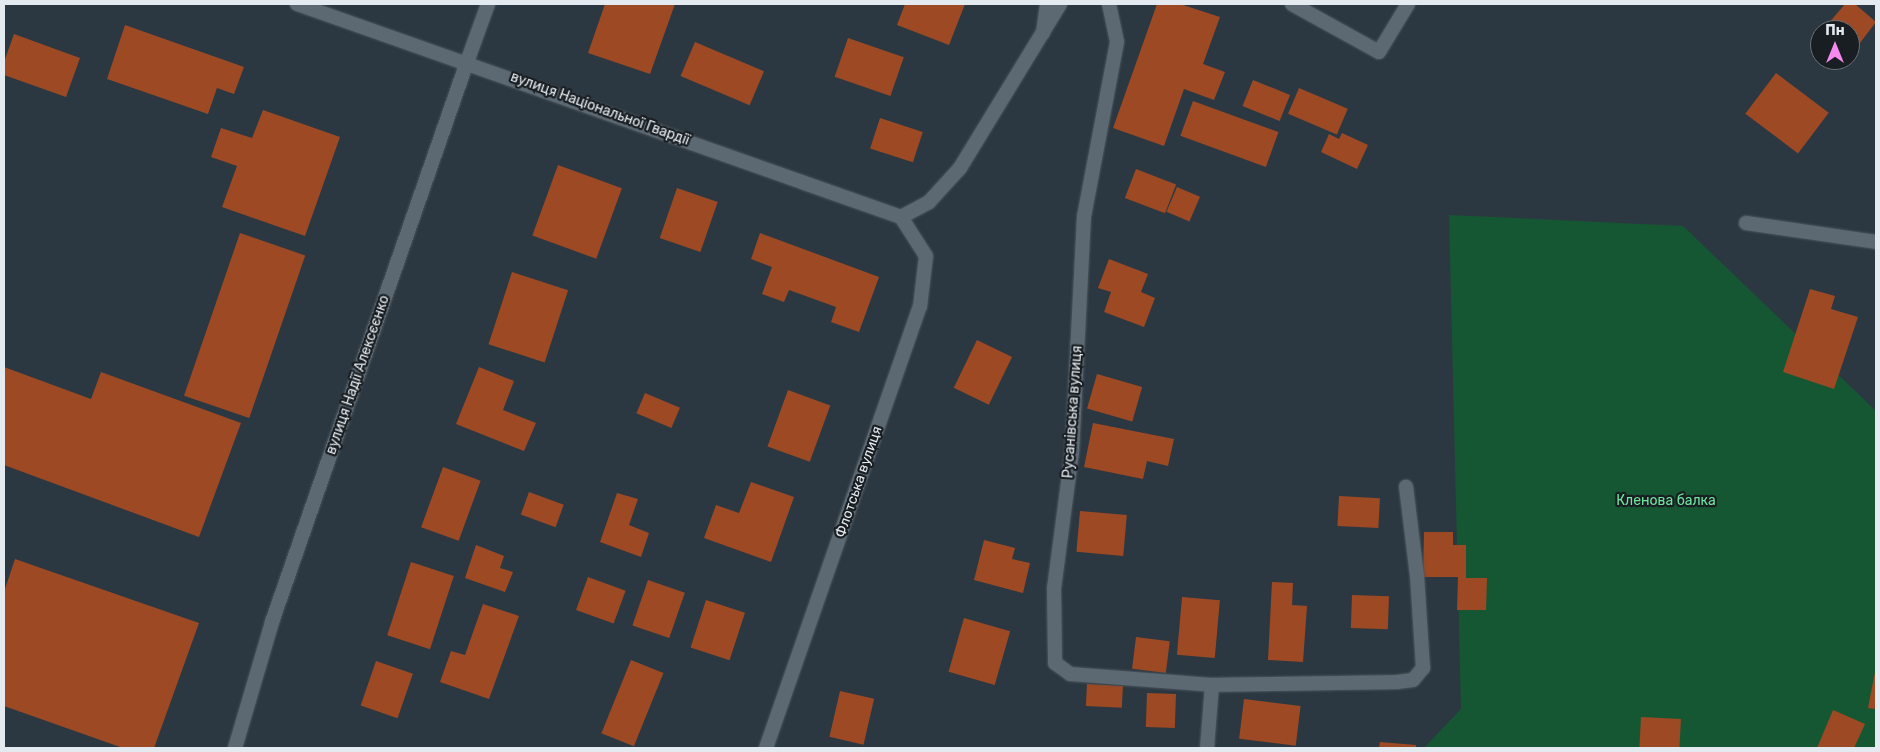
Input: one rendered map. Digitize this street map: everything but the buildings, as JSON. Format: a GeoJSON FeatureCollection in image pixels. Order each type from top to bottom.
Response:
{"type":"FeatureCollection","features":[{"type":"Feature","properties":{"kind":"street","name":"вулиця Національної Гвардії"},"geometry":{"type":"LineString","coordinates":[[297,4],[467,62],[901,217]]}},
{"type":"Feature","properties":{"kind":"street","name":"вулиця Надії Алексєєнко"},"geometry":{"type":"LineString","coordinates":[[235,748],[272,622],[488,4]]}},
{"type":"Feature","properties":{"kind":"street"},"geometry":{"type":"LineString","coordinates":[[1042,34],[1047,4]]}},
{"type":"Feature","properties":{"kind":"street"},"geometry":{"type":"LineString","coordinates":[[901,217],[929,202],[960,168],[1060,4]]}},
{"type":"Feature","properties":{"kind":"street","name":"Русанівська вулиця"},"geometry":{"type":"LineString","coordinates":[[1109,4],[1117,42],[1084,216],[1072,452],[1054,588],[1056,663],[1070,674],[1212,685],[1397,682],[1413,680],[1422,668],[1417,576],[1406,487]]}},
{"type":"Feature","properties":{"kind":"street"},"geometry":{"type":"LineString","coordinates":[[1292,4],[1379,52],[1408,4]]}},
{"type":"Feature","properties":{"kind":"street","name":"Флотська вулиця"},"geometry":{"type":"LineString","coordinates":[[766,748],[920,307],[926,256],[901,217]]}},
{"type":"Feature","properties":{"kind":"street"},"geometry":{"type":"LineString","coordinates":[[1746,223],[1876,242]]}},
{"type":"Feature","properties":{"kind":"street"},"geometry":{"type":"LineString","coordinates":[[1207,748],[1212,685]]}},
{"type":"Feature","properties":{"kind":"green space","name":"Кленова балка"},"geometry":{"type":"Polygon","coordinates":[[[1449,215],[1683,226],[1876,411],[1876,748],[1424,748],[1461,709],[1449,215]]]}}]}
